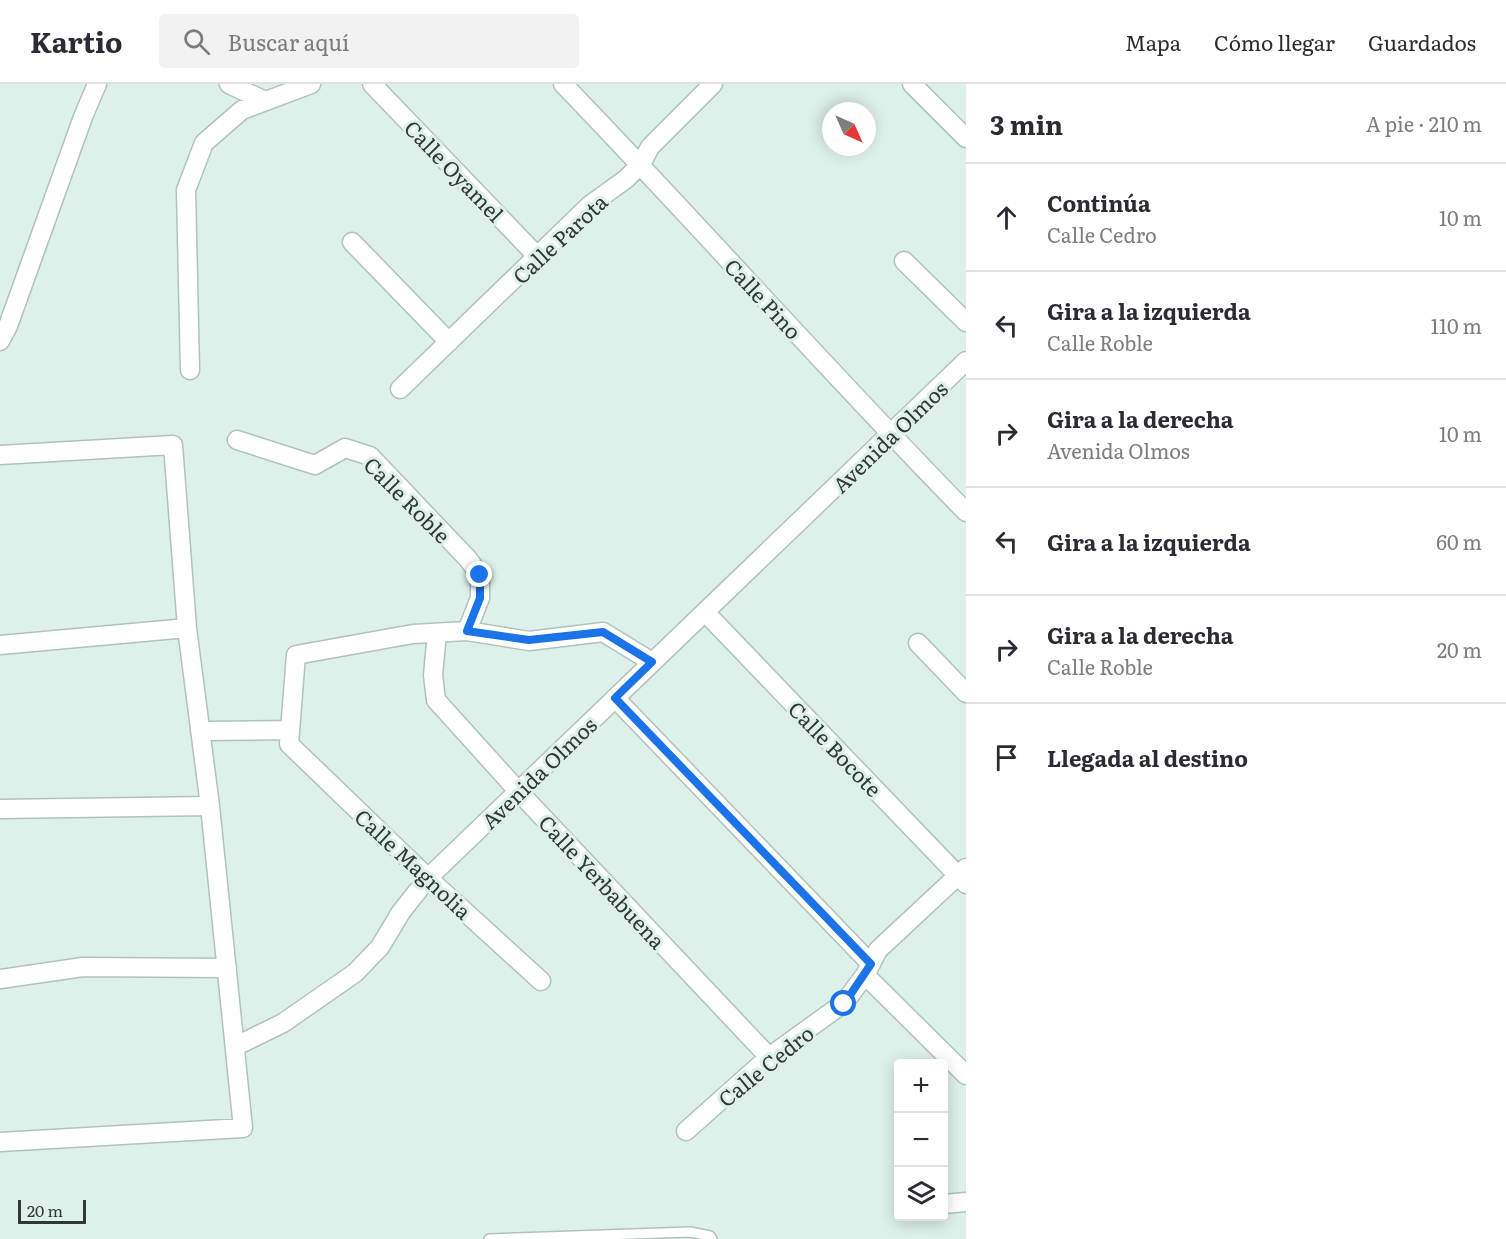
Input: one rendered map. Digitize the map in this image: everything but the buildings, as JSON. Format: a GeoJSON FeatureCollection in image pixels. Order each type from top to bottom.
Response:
{"type":"FeatureCollection","features":[{"type":"Feature","properties":{"kind":"street"},"geometry":{"type":"LineString","coordinates":[[0,341],[8,326],[96,84]]}},
{"type":"Feature","properties":{"kind":"street"},"geometry":{"type":"LineString","coordinates":[[229,84],[272,98]]}},
{"type":"Feature","properties":{"kind":"street"},"geometry":{"type":"LineString","coordinates":[[190,370],[186,190],[204,143],[242,110],[311,84]]}},
{"type":"Feature","properties":{"kind":"street","name":"Calle Oyamel"},"geometry":{"type":"LineString","coordinates":[[372,84],[537,256]]}},
{"type":"Feature","properties":{"kind":"street","name":"Calle Pino"},"geometry":{"type":"LineString","coordinates":[[563,84],[641,164],[890,435],[966,512]]}},
{"type":"Feature","properties":{"kind":"street","name":"Calle Parota"},"geometry":{"type":"LineString","coordinates":[[400,389],[537,256],[591,206],[626,179],[641,164],[650,147],[713,84]]}},
{"type":"Feature","properties":{"kind":"street"},"geometry":{"type":"LineString","coordinates":[[912,84],[966,138]]}},
{"type":"Feature","properties":{"kind":"street"},"geometry":{"type":"LineString","coordinates":[[352,242],[449,342]]}},
{"type":"Feature","properties":{"kind":"street"},"geometry":{"type":"LineString","coordinates":[[904,261],[966,322]]}},
{"type":"Feature","properties":{"kind":"street","name":"Avenida Olmos"},"geometry":{"type":"LineString","coordinates":[[236,1046],[283,1023],[355,974],[380,947],[401,912],[428,878],[966,361]]}},
{"type":"Feature","properties":{"kind":"street","name":"Calle Roble"},"geometry":{"type":"LineString","coordinates":[[237,440],[315,465],[345,448],[370,456],[468,559],[480,575],[480,598],[467,631]]}},
{"type":"Feature","properties":{"kind":"street"},"geometry":{"type":"LineString","coordinates":[[0,455],[173,445],[187,628],[210,806],[243,1128],[0,1142]]}},
{"type":"Feature","properties":{"kind":"street","name":"Calle Bocote"},"geometry":{"type":"LineString","coordinates":[[705,612],[963,876]]}},
{"type":"Feature","properties":{"kind":"street"},"geometry":{"type":"LineString","coordinates":[[0,645],[187,628]]}},
{"type":"Feature","properties":{"kind":"street"},"geometry":{"type":"LineString","coordinates":[[200,731],[289,737],[296,655],[413,634],[467,631],[529,640],[603,632],[652,662]]}},
{"type":"Feature","properties":{"kind":"street","name":"Calle Yerbabuena"},"geometry":{"type":"LineString","coordinates":[[437,633],[433,675],[436,700],[519,792],[769,1057]]}},
{"type":"Feature","properties":{"kind":"street"},"geometry":{"type":"LineString","coordinates":[[918,643],[966,693]]}},
{"type":"Feature","properties":{"kind":"street"},"geometry":{"type":"LineString","coordinates":[[615,698],[966,1076]]}},
{"type":"Feature","properties":{"kind":"street","name":"Calle Magnolia"},"geometry":{"type":"LineString","coordinates":[[289,737],[428,878],[541,981]]}},
{"type":"Feature","properties":{"kind":"street"},"geometry":{"type":"LineString","coordinates":[[0,809],[210,806]]}},
{"type":"Feature","properties":{"kind":"street","name":"Calle Cedro"},"geometry":{"type":"LineString","coordinates":[[686,1131],[769,1057],[844,1004],[879,950],[963,876]]}},
{"type":"Feature","properties":{"kind":"street"},"geometry":{"type":"LineString","coordinates":[[0,979],[83,967],[227,968]]}},
{"type":"Feature","properties":{"kind":"street"},"geometry":{"type":"LineString","coordinates":[[948,1204],[966,1202]]}},
{"type":"Feature","properties":{"kind":"lane"},"geometry":{"type":"LineString","coordinates":[[489,1239],[690,1232],[710,1236],[712,1239]]}},
{"type":"Feature","properties":{"kind":"route"},"geometry":{"type":"LineString","coordinates":[[480,575],[480,598],[467,631],[529,640],[603,632],[652,662],[615,698],[871,964],[844,1004]]}}]}
